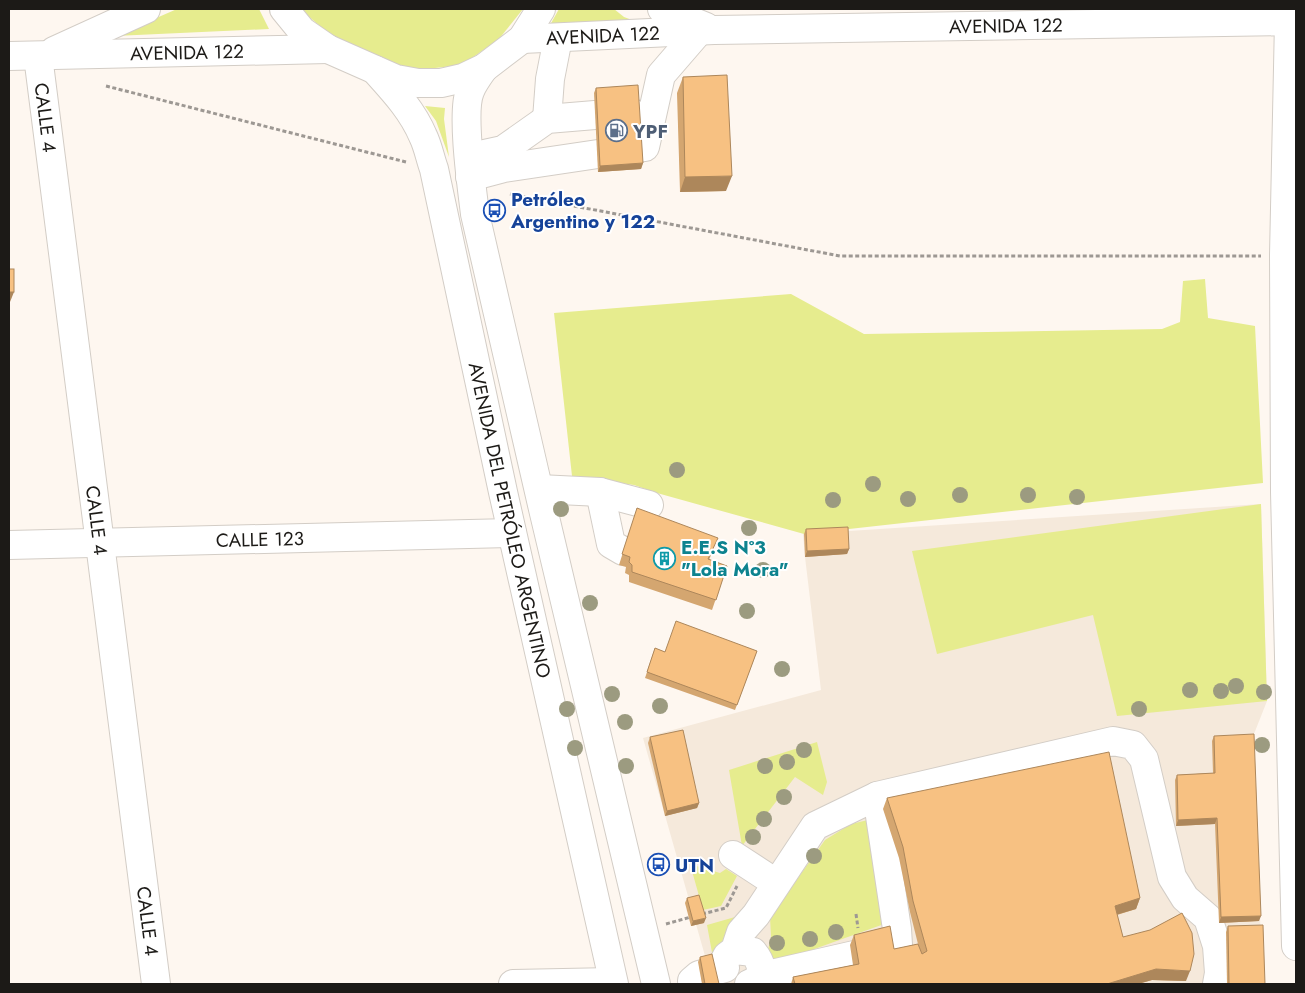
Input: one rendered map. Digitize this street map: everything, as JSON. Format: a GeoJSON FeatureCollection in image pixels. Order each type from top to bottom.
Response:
{"type":"FeatureCollection","features":[{"type":"Feature","properties":{"kind":"main road","name":"AVENIDA 122"},"geometry":{"type":"LineString","coordinates":[[41,56],[146,9]]}},
{"type":"Feature","properties":{"kind":"main road"},"geometry":{"type":"LineString","coordinates":[[284,9],[302,31],[328,50],[396,79],[418,84],[441,83],[463,78],[484,68],[522,39],[542,9]]}},
{"type":"Feature","properties":{"kind":"main road","name":"AVENIDA 122"},"geometry":{"type":"LineString","coordinates":[[662,9],[707,31]]}},
{"type":"Feature","properties":{"kind":"main road","name":"AVENIDA 122"},"geometry":{"type":"LineString","coordinates":[[522,39],[707,31],[1292,21]]}},
{"type":"Feature","properties":{"kind":"main road"},"geometry":{"type":"LineString","coordinates":[[1292,21],[1284,255],[1291,494],[1296,946]]}},
{"type":"Feature","properties":{"kind":"main road"},"geometry":{"type":"LineString","coordinates":[[470,173],[645,148],[661,75],[707,31]]}},
{"type":"Feature","properties":{"kind":"main road"},"geometry":{"type":"LineString","coordinates":[[547,119],[550,78],[558,38]]}},
{"type":"Feature","properties":{"kind":"main road","name":"AVENIDA 122"},"geometry":{"type":"LineString","coordinates":[[9,56],[328,50]]}},
{"type":"Feature","properties":{"kind":"main road","name":"CALLE 4"},"geometry":{"type":"LineString","coordinates":[[41,56],[99,543],[156,984]]}},
{"type":"Feature","properties":{"kind":"main road","name":"AVENIDA DEL PETRÓLEO ARGENTINO"},"geometry":{"type":"LineString","coordinates":[[484,68],[469,92],[466,108],[470,173],[476,214],[538,489],[656,984]]}},
{"type":"Feature","properties":{"kind":"main road","name":"AVENIDA DEL PETRÓLEO ARGENTINO"},"geometry":{"type":"LineString","coordinates":[[375,70],[411,113],[424,137],[434,169],[512,533],[614,983]]}},
{"type":"Feature","properties":{"kind":"main road"},"geometry":{"type":"LineString","coordinates":[[470,173],[547,119],[653,110]]}},
{"type":"Feature","properties":{"kind":"main road"},"geometry":{"type":"LineString","coordinates":[[538,489],[600,492],[648,505]]}},
{"type":"Feature","properties":{"kind":"main road"},"geometry":{"type":"LineString","coordinates":[[600,492],[611,544],[623,551]]}},
{"type":"Feature","properties":{"kind":"main road","name":"CALLE 123"},"geometry":{"type":"LineString","coordinates":[[9,545],[512,533]]}},
{"type":"Feature","properties":{"kind":"main road"},"geometry":{"type":"LineString","coordinates":[[740,971],[741,932],[756,915],[815,826],[877,798],[1113,741],[1133,745],[1144,759],[1172,877],[1185,898],[1208,918],[1217,946],[1219,973],[1217,984]]}},
{"type":"Feature","properties":{"kind":"main road"},"geometry":{"type":"LineString","coordinates":[[682,983],[699,975],[740,971],[776,973],[898,945],[877,798]]}},
{"type":"Feature","properties":{"kind":"main road"},"geometry":{"type":"LineString","coordinates":[[740,971],[760,921],[820,832],[877,798]]}},
{"type":"Feature","properties":{"kind":"main road"},"geometry":{"type":"LineString","coordinates":[[742,861],[776,883]]}},
{"type":"Feature","properties":{"kind":"main road"},"geometry":{"type":"LineString","coordinates":[[512,984],[614,983]]}},
{"type":"Feature","properties":{"kind":"path"},"geometry":{"type":"LineString","coordinates":[[106,86],[434,169]]}},
{"type":"Feature","properties":{"kind":"path"},"geometry":{"type":"LineString","coordinates":[[470,173],[840,256],[1284,255]]}},
{"type":"Feature","properties":{"kind":"path"},"geometry":{"type":"LineString","coordinates":[[680,920],[726,908],[738,885],[742,861]]}},
{"type":"Feature","properties":{"kind":"shaded area"},"geometry":{"type":"Polygon","coordinates":[[[1261,504],[1267,701],[1252,739],[1263,984],[713,984],[643,738],[821,690],[803,534],[1261,504]]]}},
{"type":"Feature","properties":{"kind":"green space"},"geometry":{"type":"Polygon","coordinates":[[[177,9],[259,9],[269,29],[115,36],[177,9]]]}},
{"type":"Feature","properties":{"kind":"green space"},"geometry":{"type":"Polygon","coordinates":[[[300,9],[523,9],[499,39],[462,65],[417,70],[375,59],[335,39],[300,9]]]}},
{"type":"Feature","properties":{"kind":"green space"},"geometry":{"type":"Polygon","coordinates":[[[559,9],[614,9],[624,17],[659,30],[550,25],[559,9]]]}},
{"type":"Feature","properties":{"kind":"green space"},"geometry":{"type":"Polygon","coordinates":[[[425,106],[445,108],[444,119],[449,157],[436,121],[425,106]]]}},
{"type":"Feature","properties":{"kind":"green space"},"geometry":{"type":"Polygon","coordinates":[[[1205,279],[1208,318],[1255,326],[1263,483],[804,534],[634,485],[572,476],[554,313],[791,294],[864,334],[1162,329],[1180,322],[1183,281],[1205,279]]]}},
{"type":"Feature","properties":{"kind":"green space"},"geometry":{"type":"Polygon","coordinates":[[[1261,504],[1267,701],[1117,716],[1093,615],[937,654],[912,551],[1261,504]]]}},
{"type":"Feature","properties":{"kind":"green space"},"geometry":{"type":"Polygon","coordinates":[[[817,742],[827,782],[823,795],[795,777],[742,846],[729,770],[817,742]]]}},
{"type":"Feature","properties":{"kind":"green space"},"geometry":{"type":"Polygon","coordinates":[[[868,820],[887,923],[764,967],[771,937],[770,917],[825,840],[851,824],[868,820]]]}},
{"type":"Feature","properties":{"kind":"green space"},"geometry":{"type":"Polygon","coordinates":[[[690,864],[720,873],[726,869],[737,876],[721,906],[703,910],[690,864]]]}},
{"type":"Feature","properties":{"kind":"green space"},"geometry":{"type":"Polygon","coordinates":[[[742,915],[713,958],[707,925],[742,915]]]}},
{"type":"Feature","properties":{"kind":"building"},"geometry":{"type":"Polygon","coordinates":[[[727,75],[732,176],[685,177],[683,77],[727,75]]]}},
{"type":"Feature","properties":{"kind":"building","name":"YPF"},"geometry":{"type":"Polygon","coordinates":[[[638,85],[643,163],[600,166],[596,88],[638,85]]]}},
{"type":"Feature","properties":{"kind":"building"},"geometry":{"type":"Polygon","coordinates":[[[9,269],[14,269],[14,292],[9,292],[9,269]]]}},
{"type":"Feature","properties":{"kind":"building","name":"E.E.S Nº3 \"Lola Mora\""},"geometry":{"type":"Polygon","coordinates":[[[637,508],[718,538],[708,559],[727,566],[716,600],[632,572],[632,565],[629,562],[630,557],[622,554],[637,508]]]}},
{"type":"Feature","properties":{"kind":"building"},"geometry":{"type":"Polygon","coordinates":[[[848,527],[849,549],[807,551],[806,529],[848,527]]]}},
{"type":"Feature","properties":{"kind":"building"},"geometry":{"type":"Polygon","coordinates":[[[676,621],[757,651],[737,705],[647,672],[655,648],[665,652],[676,621]]]}},
{"type":"Feature","properties":{"kind":"building"},"geometry":{"type":"Polygon","coordinates":[[[683,730],[699,803],[667,811],[650,737],[683,730]]]}},
{"type":"Feature","properties":{"kind":"building"},"geometry":{"type":"Polygon","coordinates":[[[1254,734],[1261,916],[1221,917],[1217,818],[1178,820],[1177,775],[1215,773],[1214,736],[1254,734]]]}},
{"type":"Feature","properties":{"kind":"building"},"geometry":{"type":"Polygon","coordinates":[[[1109,752],[1140,898],[1115,906],[1123,937],[1150,930],[1182,913],[1192,933],[1194,954],[1190,971],[1156,969],[1107,984],[795,984],[793,977],[859,964],[854,935],[890,926],[894,949],[918,944],[922,954],[927,951],[913,901],[903,847],[887,798],[1109,752]]]}},
{"type":"Feature","properties":{"kind":"building"},"geometry":{"type":"Polygon","coordinates":[[[699,895],[706,918],[693,921],[687,898],[699,895]]]}},
{"type":"Feature","properties":{"kind":"building"},"geometry":{"type":"Polygon","coordinates":[[[1263,925],[1265,984],[1229,984],[1228,926],[1263,925]]]}},
{"type":"Feature","properties":{"kind":"building"},"geometry":{"type":"Polygon","coordinates":[[[712,954],[719,984],[705,984],[700,957],[712,954]]]}},
{"type":"Feature","properties":{"kind":"place","name":"YPF"},"geometry":{"type":"Point","coordinates":[617,131]}},
{"type":"Feature","properties":{"kind":"place","name":"Petróleo Argentino y 122"},"geometry":{"type":"Point","coordinates":[495,210]}},
{"type":"Feature","properties":{"kind":"place","name":"E.E.S Nº3 \"Lola Mora\""},"geometry":{"type":"Point","coordinates":[665,558]}},
{"type":"Feature","properties":{"kind":"place","name":"UTN"},"geometry":{"type":"Point","coordinates":[659,865]}}]}
